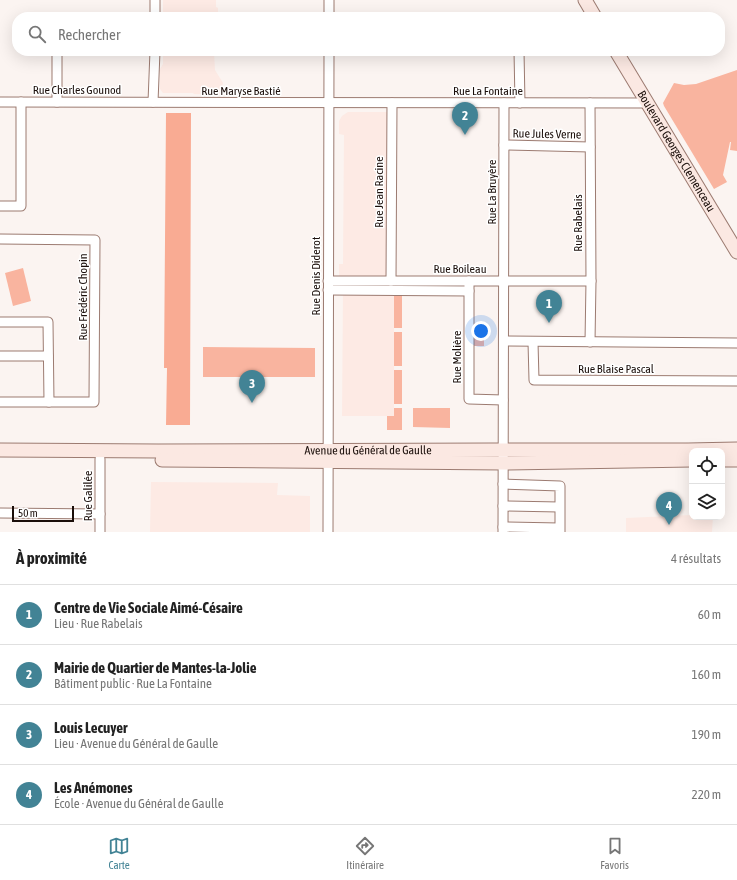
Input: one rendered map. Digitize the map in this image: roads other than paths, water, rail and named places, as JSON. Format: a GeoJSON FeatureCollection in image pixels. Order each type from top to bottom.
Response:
{"type":"FeatureCollection","features":[{"type":"Feature","properties":{"kind":"main road"},"geometry":{"type":"LineString","coordinates":[[585,0],[592,12]]}},
{"type":"Feature","properties":{"kind":"main road","name":"Boulevard Georges Clemenceau"},"geometry":{"type":"LineString","coordinates":[[619,56],[737,252]]}},
{"type":"Feature","properties":{"kind":"main road","name":"Avenue du Général de Gaulle"},"geometry":{"type":"LineString","coordinates":[[0,459],[328,456],[503,450],[737,449]]}},
{"type":"Feature","properties":{"kind":"main road","name":"Avenue du Général de Gaulle"},"geometry":{"type":"LineString","coordinates":[[0,450],[158,451],[503,463],[689,460]]}},
{"type":"Feature","properties":{"kind":"main road"},"geometry":{"type":"LineString","coordinates":[[725,460],[737,460]]}},
{"type":"Feature","properties":{"kind":"street"},"geometry":{"type":"LineString","coordinates":[[155,0],[155,12]]}},
{"type":"Feature","properties":{"kind":"street"},"geometry":{"type":"LineString","coordinates":[[329,0],[329,12]]}},
{"type":"Feature","properties":{"kind":"street"},"geometry":{"type":"LineString","coordinates":[[57,56],[57,102]]}},
{"type":"Feature","properties":{"kind":"street"},"geometry":{"type":"LineString","coordinates":[[153,102],[155,56]]}},
{"type":"Feature","properties":{"kind":"street","name":"Rue Denis Diderot"},"geometry":{"type":"LineString","coordinates":[[328,532],[329,56]]}},
{"type":"Feature","properties":{"kind":"street"},"geometry":{"type":"LineString","coordinates":[[520,56],[520,103]]}},
{"type":"Feature","properties":{"kind":"street","name":"Rue Charles Gounod"},"geometry":{"type":"LineString","coordinates":[[0,102],[153,102]]}},
{"type":"Feature","properties":{"kind":"street"},"geometry":{"type":"LineString","coordinates":[[0,206],[21,206],[21,102]]}},
{"type":"Feature","properties":{"kind":"street","name":"Rue Maryse Bastié"},"geometry":{"type":"LineString","coordinates":[[153,102],[328,103]]}},
{"type":"Feature","properties":{"kind":"street","name":"Rue La Fontaine"},"geometry":{"type":"LineString","coordinates":[[328,103],[647,103]]}},
{"type":"Feature","properties":{"kind":"street","name":"Rue Jean Racine"},"geometry":{"type":"LineString","coordinates":[[391,281],[392,103]]}},
{"type":"Feature","properties":{"kind":"street","name":"Rue La Bruyère"},"geometry":{"type":"LineString","coordinates":[[504,103],[504,281]]}},
{"type":"Feature","properties":{"kind":"street","name":"Rue Rabelais"},"geometry":{"type":"LineString","coordinates":[[590,103],[590,342]]}},
{"type":"Feature","properties":{"kind":"street","name":"Rue Jules Verne"},"geometry":{"type":"LineString","coordinates":[[504,145],[590,147]]}},
{"type":"Feature","properties":{"kind":"street","name":"Rue Frédéric Chopin"},"geometry":{"type":"LineString","coordinates":[[0,239],[95,240],[94,402],[48,402]]}},
{"type":"Feature","properties":{"kind":"street","name":"Rue Boileau"},"geometry":{"type":"LineString","coordinates":[[328,281],[591,281]]}},
{"type":"Feature","properties":{"kind":"street","name":"Rue Molière"},"geometry":{"type":"LineString","coordinates":[[469,281],[469,399],[503,400]]}},
{"type":"Feature","properties":{"kind":"street"},"geometry":{"type":"LineString","coordinates":[[503,484],[560,486],[560,530],[503,530],[503,484],[503,463],[503,450],[503,400],[504,281]]}},
{"type":"Feature","properties":{"kind":"street"},"geometry":{"type":"LineString","coordinates":[[328,290],[469,291]]}},
{"type":"Feature","properties":{"kind":"street"},"geometry":{"type":"LineString","coordinates":[[0,322],[48,322],[48,402],[0,402]]}},
{"type":"Feature","properties":{"kind":"street"},"geometry":{"type":"LineString","coordinates":[[504,342],[737,343],[737,350]]}},
{"type":"Feature","properties":{"kind":"street","name":"Rue Blaise Pascal"},"geometry":{"type":"LineString","coordinates":[[533,342],[534,380],[737,382]]}},
{"type":"Feature","properties":{"kind":"street"},"geometry":{"type":"LineString","coordinates":[[0,356],[48,356]]}},
{"type":"Feature","properties":{"kind":"street","name":"Rue Galilée"},"geometry":{"type":"LineString","coordinates":[[100,459],[100,532]]}},
{"type":"Feature","properties":{"kind":"street"},"geometry":{"type":"LineString","coordinates":[[503,506],[559,507]]}},
{"type":"Feature","properties":{"kind":"street"},"geometry":{"type":"LineString","coordinates":[[0,513],[100,514]]}},
{"type":"Feature","properties":{"kind":"place","name":"Mairie de Quartier de Mantes-la-Jolie"},"geometry":{"type":"Point","coordinates":[465,135]}},
{"type":"Feature","properties":{"kind":"place","name":"Centre de Vie Sociale Aimé-Césaire"},"geometry":{"type":"Point","coordinates":[549,323]}},
{"type":"Feature","properties":{"kind":"place","name":"Louis Lecuyer"},"geometry":{"type":"Point","coordinates":[252,403]}},
{"type":"Feature","properties":{"kind":"place","name":"Les Anémones"},"geometry":{"type":"Point","coordinates":[669,525]}}]}
